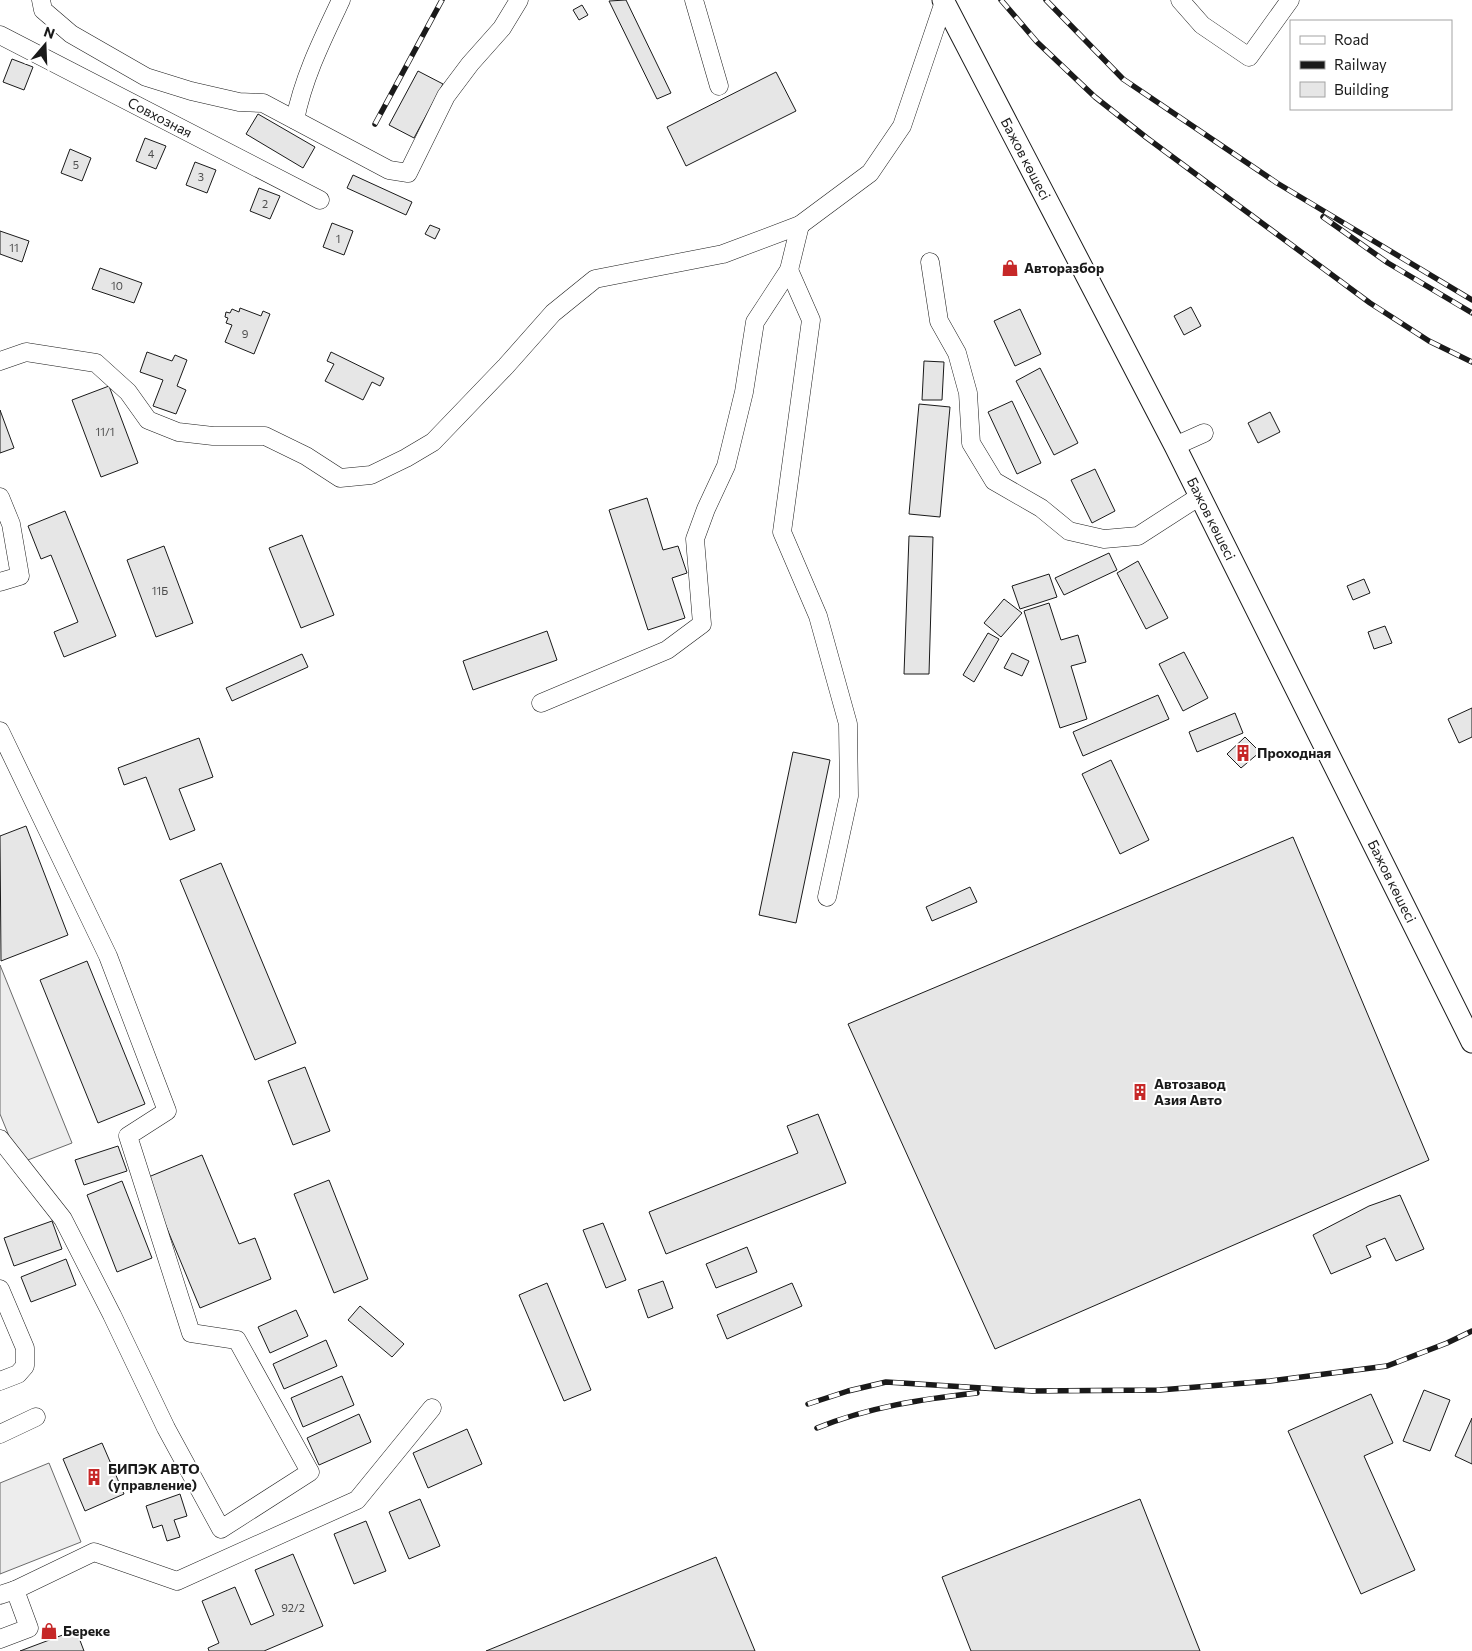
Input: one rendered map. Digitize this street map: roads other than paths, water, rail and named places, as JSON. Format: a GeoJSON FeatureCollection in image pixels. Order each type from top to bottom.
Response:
{"type":"FeatureCollection","features":[{"type":"Feature","properties":{"kind":"main road","name":"Бажов көшесі"},"geometry":{"type":"LineString","coordinates":[[944,1],[1175,446],[1472,1042]]}},
{"type":"Feature","properties":{"kind":"street"},"geometry":{"type":"LineString","coordinates":[[41,0],[43,10],[71,34],[146,78],[239,102],[262,103],[389,170],[408,173],[446,96],[470,64],[502,28],[519,0]]}},
{"type":"Feature","properties":{"kind":"street"},"geometry":{"type":"LineString","coordinates":[[295,120],[298,104],[320,45],[341,0]]}},
{"type":"Feature","properties":{"kind":"street"},"geometry":{"type":"LineString","coordinates":[[694,0],[719,86]]}},
{"type":"Feature","properties":{"kind":"street"},"geometry":{"type":"LineString","coordinates":[[1180,0],[1202,25],[1249,57],[1290,0]]}},
{"type":"Feature","properties":{"kind":"street"},"geometry":{"type":"LineString","coordinates":[[0,362],[26,352],[96,363],[128,392],[148,420],[178,432],[213,436],[265,436],[306,456],[340,478],[372,475],[433,442],[506,366],[553,313],[595,278],[723,254],[800,225],[870,173],[902,126],[944,1]]}},
{"type":"Feature","properties":{"kind":"street","name":"Совхозная"},"geometry":{"type":"LineString","coordinates":[[0,35],[320,200]]}},
{"type":"Feature","properties":{"kind":"street"},"geometry":{"type":"LineString","coordinates":[[541,703],[667,650],[702,624],[695,539],[706,509],[726,466],[744,392],[755,322],[788,270],[800,225]]}},
{"type":"Feature","properties":{"kind":"street"},"geometry":{"type":"LineString","coordinates":[[930,262],[939,321],[957,353],[968,393],[971,443],[994,481],[1041,508],[1069,531],[1104,538],[1138,536],[1200,496]]}},
{"type":"Feature","properties":{"kind":"street"},"geometry":{"type":"LineString","coordinates":[[788,270],[811,320],[782,532],[818,616],[848,724],[849,796],[827,897]]}},
{"type":"Feature","properties":{"kind":"street"},"geometry":{"type":"LineString","coordinates":[[1175,446],[1204,433]]}},
{"type":"Feature","properties":{"kind":"street"},"geometry":{"type":"LineString","coordinates":[[0,497],[11,524],[20,576],[0,582]]}},
{"type":"Feature","properties":{"kind":"street"},"geometry":{"type":"LineString","coordinates":[[0,731],[108,956],[168,1112],[128,1136],[191,1333],[237,1340],[310,1472],[220,1529],[166,1428],[63,1218],[0,1139]]}},
{"type":"Feature","properties":{"kind":"street"},"geometry":{"type":"LineString","coordinates":[[0,1289],[25,1348],[25,1366],[18,1374],[0,1381]]}},
{"type":"Feature","properties":{"kind":"street"},"geometry":{"type":"LineString","coordinates":[[0,1639],[29,1628],[7,1593],[94,1552],[177,1581],[357,1500],[432,1408]]}},
{"type":"Feature","properties":{"kind":"street"},"geometry":{"type":"LineString","coordinates":[[0,1434],[36,1417]]}},
{"type":"Feature","properties":{"kind":"railway"},"geometry":{"type":"LineString","coordinates":[[375,124],[442,0]]}},
{"type":"Feature","properties":{"kind":"railway"},"geometry":{"type":"LineString","coordinates":[[1001,0],[1037,42],[1095,97],[1147,138],[1370,303],[1429,341],[1472,362]]}},
{"type":"Feature","properties":{"kind":"railway"},"geometry":{"type":"LineString","coordinates":[[1046,0],[1123,79],[1277,183],[1472,300]]}},
{"type":"Feature","properties":{"kind":"railway"},"geometry":{"type":"LineString","coordinates":[[1323,217],[1388,263],[1472,313]]}},
{"type":"Feature","properties":{"kind":"railway"},"geometry":{"type":"LineString","coordinates":[[808,1404],[848,1391],[886,1382],[1032,1391],[1160,1390],[1270,1381],[1387,1366],[1447,1343],[1472,1331]]}},
{"type":"Feature","properties":{"kind":"railway"},"geometry":{"type":"LineString","coordinates":[[817,1428],[876,1409],[977,1393]]}},
{"type":"Feature","properties":{"kind":"place","name":"Авторазбор"},"geometry":{"type":"Point","coordinates":[1010,268]}},
{"type":"Feature","properties":{"kind":"place","name":"Проходная"},"geometry":{"type":"Point","coordinates":[1243,753]}},
{"type":"Feature","properties":{"kind":"place","name":"Автозавод Азия Авто"},"geometry":{"type":"Point","coordinates":[1140,1092]}},
{"type":"Feature","properties":{"kind":"place","name":"БИПЭК АВТО (управление)"},"geometry":{"type":"Point","coordinates":[94,1477]}},
{"type":"Feature","properties":{"kind":"place","name":"Береке"},"geometry":{"type":"Point","coordinates":[49,1631]}}]}
